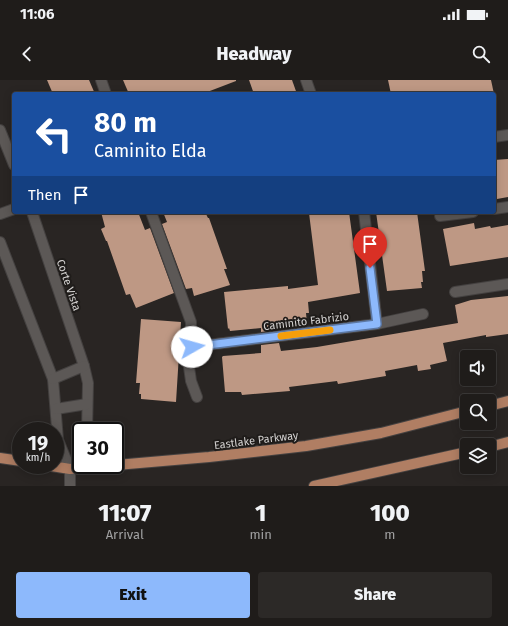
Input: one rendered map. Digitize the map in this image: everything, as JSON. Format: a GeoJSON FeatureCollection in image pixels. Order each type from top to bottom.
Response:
{"type":"FeatureCollection","features":[{"type":"Feature","properties":{"kind":"main road"},"geometry":{"type":"LineString","coordinates":[[496,404],[508,401]]}},
{"type":"Feature","properties":{"kind":"main road","name":"Eastlake Parkway"},"geometry":{"type":"LineString","coordinates":[[64,468],[70,469],[209,457],[306,446],[381,433],[460,413]]}},
{"type":"Feature","properties":{"kind":"main road"},"geometry":{"type":"LineString","coordinates":[[496,445],[508,442]]}},
{"type":"Feature","properties":{"kind":"main road"},"geometry":{"type":"LineString","coordinates":[[314,486],[460,454]]}},
{"type":"Feature","properties":{"kind":"main road"},"geometry":{"type":"LineString","coordinates":[[0,458],[12,460]]}},
{"type":"Feature","properties":{"kind":"street"},"geometry":{"type":"LineString","coordinates":[[101,80],[105,92]]}},
{"type":"Feature","properties":{"kind":"street"},"geometry":{"type":"LineString","coordinates":[[306,80],[310,92]]}},
{"type":"Feature","properties":{"kind":"street"},"geometry":{"type":"LineString","coordinates":[[0,130],[12,160]]}},
{"type":"Feature","properties":{"kind":"street"},"geometry":{"type":"LineString","coordinates":[[496,137],[508,135]]}},
{"type":"Feature","properties":{"kind":"street"},"geometry":{"type":"LineString","coordinates":[[496,209],[508,207]]}},
{"type":"Feature","properties":{"kind":"street"},"geometry":{"type":"LineString","coordinates":[[0,214],[12,209]]}},
{"type":"Feature","properties":{"kind":"street","name":"Corte Vista"},"geometry":{"type":"LineString","coordinates":[[33,214],[84,366],[88,383],[86,422]]}},
{"type":"Feature","properties":{"kind":"street"},"geometry":{"type":"LineString","coordinates":[[152,214],[191,322],[192,347],[189,367],[191,381],[197,397]]}},
{"type":"Feature","properties":{"kind":"street"},"geometry":{"type":"LineString","coordinates":[[364,214],[377,324]]}},
{"type":"Feature","properties":{"kind":"street"},"geometry":{"type":"LineString","coordinates":[[440,216],[456,214]]}},
{"type":"Feature","properties":{"kind":"street"},"geometry":{"type":"LineString","coordinates":[[0,242],[53,379],[58,440],[70,469],[70,486]]}},
{"type":"Feature","properties":{"kind":"street"},"geometry":{"type":"LineString","coordinates":[[455,292],[508,284]]}},
{"type":"Feature","properties":{"kind":"street","name":"Caminito Fabrizio"},"geometry":{"type":"LineString","coordinates":[[192,347],[377,324],[423,314]]}},
{"type":"Feature","properties":{"kind":"street"},"geometry":{"type":"LineString","coordinates":[[53,379],[84,366]]}},
{"type":"Feature","properties":{"kind":"street"},"geometry":{"type":"LineString","coordinates":[[56,409],[87,404]]}},
{"type":"Feature","properties":{"kind":"street"},"geometry":{"type":"LineString","coordinates":[[70,469],[72,465]]}},
{"type":"Feature","properties":{"kind":"building"},"geometry":{"type":"Polygon","coordinates":[[[47,80],[89,80],[94,92],[52,92],[47,80]]]}},
{"type":"Feature","properties":{"kind":"building"},"geometry":{"type":"Polygon","coordinates":[[[123,80],[236,80],[207,92],[128,92],[123,80]]]}},
{"type":"Feature","properties":{"kind":"building"},"geometry":{"type":"Polygon","coordinates":[[[249,80],[292,80],[296,92],[253,92],[249,80]]]}},
{"type":"Feature","properties":{"kind":"building"},"geometry":{"type":"Polygon","coordinates":[[[388,80],[491,80],[494,92],[391,92],[388,80]]]}},
{"type":"Feature","properties":{"kind":"building"},"geometry":{"type":"Polygon","coordinates":[[[508,159],[508,197],[497,199],[496,197],[496,160],[508,159]]]}},
{"type":"Feature","properties":{"kind":"building"},"geometry":{"type":"Polygon","coordinates":[[[102,214],[139,214],[145,230],[150,228],[174,293],[136,308],[130,294],[126,295],[107,241],[101,229],[105,227],[102,214]]]}},
{"type":"Feature","properties":{"kind":"building"},"geometry":{"type":"Polygon","coordinates":[[[164,214],[206,214],[209,218],[227,269],[224,269],[230,285],[194,296],[192,288],[186,289],[162,224],[167,222],[164,214]]]}},
{"type":"Feature","properties":{"kind":"building"},"geometry":{"type":"Polygon","coordinates":[[[309,214],[349,214],[360,293],[308,302],[309,313],[306,313],[307,324],[275,327],[276,330],[261,332],[261,328],[230,331],[229,328],[228,329],[224,292],[288,286],[288,289],[318,285],[309,214]]]}},
{"type":"Feature","properties":{"kind":"building"},"geometry":{"type":"Polygon","coordinates":[[[376,214],[417,214],[425,271],[422,271],[422,288],[387,291],[376,214]]]}},
{"type":"Feature","properties":{"kind":"building"},"geometry":{"type":"Polygon","coordinates":[[[474,223],[475,229],[508,225],[508,257],[450,266],[443,229],[474,223]]]}},
{"type":"Feature","properties":{"kind":"building"},"geometry":{"type":"Polygon","coordinates":[[[508,296],[508,334],[486,337],[486,335],[443,343],[447,361],[430,365],[431,369],[418,371],[417,365],[385,371],[386,376],[338,384],[337,381],[289,387],[290,391],[242,395],[241,392],[225,392],[223,356],[261,353],[261,345],[279,343],[281,351],[317,347],[458,323],[455,305],[471,300],[508,296]]]}},
{"type":"Feature","properties":{"kind":"building"},"geometry":{"type":"Polygon","coordinates":[[[141,319],[181,322],[176,402],[141,399],[141,394],[139,394],[140,383],[136,383],[141,319]]]}},
{"type":"Feature","properties":{"kind":"slow traffic"},"geometry":{"type":"LineString","coordinates":[[281,336],[330,330]]}},
{"type":"Feature","properties":{"kind":"route"},"geometry":{"type":"LineString","coordinates":[[192,347],[377,324],[370,268]]}}]}
